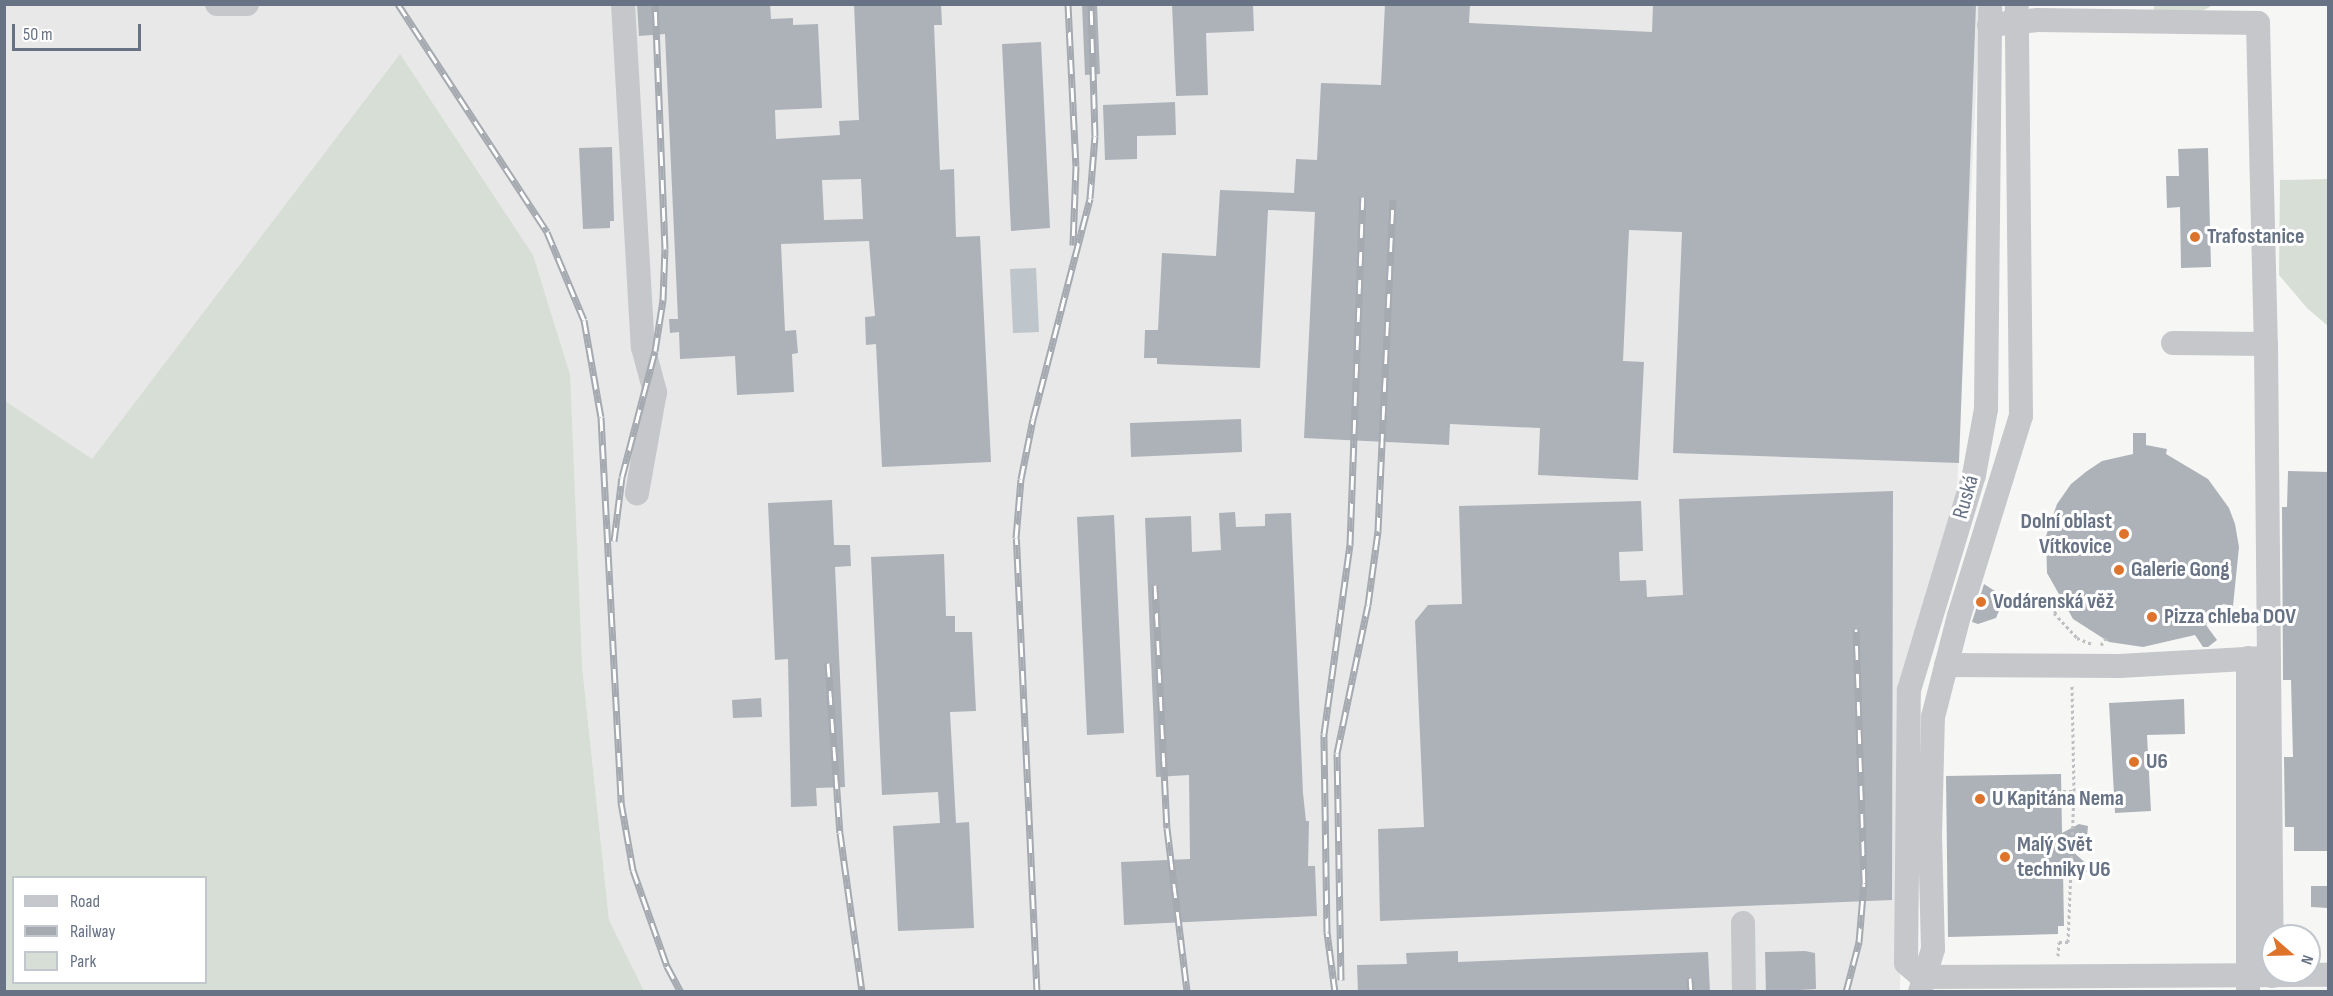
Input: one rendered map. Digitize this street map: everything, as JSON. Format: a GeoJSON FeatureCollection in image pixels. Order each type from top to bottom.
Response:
{"type":"FeatureCollection","features":[{"type":"Feature","properties":{"kind":"street"},"geometry":{"type":"LineString","coordinates":[[217,4],[247,4]]}},
{"type":"Feature","properties":{"kind":"street"},"geometry":{"type":"LineString","coordinates":[[623,4],[644,347],[655,392],[638,493]]}},
{"type":"Feature","properties":{"kind":"street"},"geometry":{"type":"LineString","coordinates":[[2214,22],[2235,4]]}},
{"type":"Feature","properties":{"kind":"street"},"geometry":{"type":"LineString","coordinates":[[1921,984],[2058,975],[2248,984],[2259,658],[2266,345],[2258,23],[2084,12],[1990,15]]}},
{"type":"Feature","properties":{"kind":"street","name":"Ruská"},"geometry":{"type":"LineString","coordinates":[[1921,984],[1906,963],[1910,690],[1974,475],[1986,409],[1990,15]]}},
{"type":"Feature","properties":{"kind":"street","name":"Ruská"},"geometry":{"type":"LineString","coordinates":[[1921,984],[1933,949],[1930,837],[1933,717],[1946,665],[2021,416],[2025,15]]}},
{"type":"Feature","properties":{"kind":"street"},"geometry":{"type":"LineString","coordinates":[[2173,343],[2266,345]]}},
{"type":"Feature","properties":{"kind":"street"},"geometry":{"type":"LineString","coordinates":[[1946,665],[2119,666],[2259,658]]}},
{"type":"Feature","properties":{"kind":"street"},"geometry":{"type":"LineString","coordinates":[[2259,658],[2270,924]]}},
{"type":"Feature","properties":{"kind":"street"},"geometry":{"type":"LineString","coordinates":[[1743,923],[1744,992]]}},
{"type":"Feature","properties":{"kind":"path"},"geometry":{"type":"LineString","coordinates":[[2066,604],[2054,613],[2077,638],[2099,648],[2119,666]]}},
{"type":"Feature","properties":{"kind":"path"},"geometry":{"type":"LineString","coordinates":[[2058,975],[2059,942],[2068,942],[2074,791],[2070,693],[2076,666],[2077,638]]}},
{"type":"Feature","properties":{"kind":"path"},"geometry":{"type":"LineString","coordinates":[[2099,648],[2108,638]]}},
{"type":"Feature","properties":{"kind":"path"},"geometry":{"type":"LineString","coordinates":[[2063,791],[2074,791]]}},
{"type":"Feature","properties":{"kind":"shaded area"},"geometry":{"type":"Polygon","coordinates":[[[5,5],[1980,5],[1957,490],[1902,772],[1900,991],[644,991],[609,921],[582,665],[19,876],[12,876],[13,984],[5,992],[5,5]]]}},
{"type":"Feature","properties":{"kind":"shaded area"},"geometry":{"type":"Polygon","coordinates":[[[1036,268],[1039,332],[1013,333],[1010,269],[1036,268]]]}},
{"type":"Feature","properties":{"kind":"green space"},"geometry":{"type":"Polygon","coordinates":[[[2156,5],[2213,5],[2204,10],[2156,11],[2153,8],[2156,5]]]}},
{"type":"Feature","properties":{"kind":"green space"},"geometry":{"type":"Polygon","coordinates":[[[400,54],[533,255],[570,375],[582,665],[609,920],[644,991],[5,991],[5,401],[92,459],[400,54]]]}},
{"type":"Feature","properties":{"kind":"green space"},"geometry":{"type":"Polygon","coordinates":[[[2328,179],[2328,326],[2307,308],[2279,275],[2280,180],[2328,179]]]}},
{"type":"Feature","properties":{"kind":"building"},"geometry":{"type":"Polygon","coordinates":[[[637,4],[770,4],[771,19],[793,18],[793,25],[818,24],[822,108],[775,110],[776,139],[840,135],[839,121],[859,120],[854,4],[941,4],[942,25],[934,25],[940,170],[954,169],[956,237],[980,236],[991,462],[882,467],[876,344],[866,345],[865,317],[875,316],[869,241],[781,244],[785,331],[796,330],[798,353],[792,354],[794,392],[737,395],[735,356],[680,359],[679,332],[670,333],[669,319],[678,319],[665,34],[639,36],[637,4]],[[861,179],[822,180],[824,220],[863,219],[861,179]]]}},
{"type":"Feature","properties":{"kind":"building"},"geometry":{"type":"Polygon","coordinates":[[[1082,4],[1097,4],[1100,74],[1085,75],[1082,4]]]}},
{"type":"Feature","properties":{"kind":"building"},"geometry":{"type":"Polygon","coordinates":[[[1172,4],[1253,4],[1254,31],[1206,33],[1208,95],[1176,96],[1172,4]]]}},
{"type":"Feature","properties":{"kind":"building"},"geometry":{"type":"Polygon","coordinates":[[[1385,4],[1470,4],[1469,23],[1652,32],[1653,4],[1976,4],[1959,463],[1673,453],[1682,232],[1629,230],[1623,361],[1644,362],[1638,480],[1538,475],[1540,428],[1450,424],[1449,445],[1304,438],[1315,212],[1268,210],[1260,368],[1157,364],[1157,358],[1144,358],[1145,330],[1158,330],[1162,253],[1216,256],[1220,190],[1294,193],[1296,159],[1317,160],[1321,83],[1381,85],[1385,4]]]}},
{"type":"Feature","properties":{"kind":"building"},"geometry":{"type":"Polygon","coordinates":[[[1041,42],[1050,228],[1011,231],[1002,44],[1041,42]]]}},
{"type":"Feature","properties":{"kind":"building"},"geometry":{"type":"Polygon","coordinates":[[[1175,102],[1176,135],[1137,136],[1137,159],[1105,160],[1103,105],[1175,102]]]}},
{"type":"Feature","properties":{"kind":"building"},"geometry":{"type":"Polygon","coordinates":[[[612,147],[614,221],[610,221],[610,228],[583,229],[579,148],[612,147]]]}},
{"type":"Feature","properties":{"kind":"building","name":"Trafostanice"},"geometry":{"type":"Polygon","coordinates":[[[2208,148],[2211,267],[2181,268],[2180,207],[2167,208],[2166,176],[2179,176],[2178,149],[2208,148]]]}},
{"type":"Feature","properties":{"kind":"building"},"geometry":{"type":"Polygon","coordinates":[[[1241,419],[1242,452],[1131,457],[1130,423],[1241,419]]]}},
{"type":"Feature","properties":{"kind":"building"},"geometry":{"type":"Polygon","coordinates":[[[2133,433],[2146,433],[2146,445],[2167,449],[2166,454],[2208,479],[2229,508],[2235,524],[2239,547],[2233,606],[2223,604],[2206,625],[2217,640],[2208,647],[2203,647],[2195,635],[2143,647],[2109,642],[2073,619],[2047,573],[2046,536],[2057,504],[2071,484],[2102,461],[2133,454],[2133,433]]]}},
{"type":"Feature","properties":{"kind":"building"},"geometry":{"type":"Polygon","coordinates":[[[2288,471],[2328,472],[2328,851],[2294,851],[2294,827],[2285,827],[2284,757],[2293,757],[2291,680],[2283,680],[2282,507],[2287,507],[2288,471]]]}},
{"type":"Feature","properties":{"kind":"building"},"geometry":{"type":"Polygon","coordinates":[[[1893,491],[1892,900],[1380,921],[1378,829],[1424,827],[1415,621],[1428,605],[1462,604],[1459,506],[1641,501],[1643,551],[1619,552],[1620,581],[1646,580],[1647,597],[1683,595],[1679,499],[1893,491]]]}},
{"type":"Feature","properties":{"kind":"building"},"geometry":{"type":"Polygon","coordinates":[[[832,500],[834,545],[850,545],[851,566],[835,567],[845,787],[816,788],[817,806],[791,807],[788,659],[775,660],[768,503],[832,500]]]}},
{"type":"Feature","properties":{"kind":"building"},"geometry":{"type":"Polygon","coordinates":[[[1235,512],[1236,527],[1265,526],[1265,514],[1291,513],[1303,793],[1306,821],[1309,821],[1308,866],[1315,866],[1317,916],[1124,925],[1121,862],[1190,859],[1189,775],[1156,777],[1145,518],[1191,516],[1192,552],[1221,550],[1219,513],[1235,512]]]}},
{"type":"Feature","properties":{"kind":"building"},"geometry":{"type":"Polygon","coordinates":[[[1114,515],[1124,733],[1087,735],[1077,517],[1114,515]]]}},
{"type":"Feature","properties":{"kind":"building"},"geometry":{"type":"Polygon","coordinates":[[[944,554],[946,616],[955,616],[955,632],[972,632],[976,711],[950,712],[956,823],[969,822],[974,928],[898,931],[893,826],[940,823],[938,792],[882,795],[871,557],[944,554]]]}},
{"type":"Feature","properties":{"kind":"building"},"geometry":{"type":"Polygon","coordinates":[[[1984,584],[1998,593],[2001,606],[1996,618],[1978,624],[1972,622],[1984,584]]]}},
{"type":"Feature","properties":{"kind":"building"},"geometry":{"type":"Polygon","coordinates":[[[761,698],[762,717],[733,718],[732,700],[761,698]]]}},
{"type":"Feature","properties":{"kind":"building"},"geometry":{"type":"Polygon","coordinates":[[[2184,699],[2185,734],[2147,735],[2151,811],[2115,813],[2109,703],[2184,699]]]}},
{"type":"Feature","properties":{"kind":"building","name":"Malý Svět techniky U6"},"geometry":{"type":"Polygon","coordinates":[[[2061,774],[2062,833],[2079,824],[2088,826],[2087,837],[2070,849],[2091,868],[2083,875],[2063,871],[2064,926],[2058,926],[2058,934],[1948,937],[1946,776],[2061,774]]]}},
{"type":"Feature","properties":{"kind":"building"},"geometry":{"type":"Polygon","coordinates":[[[2311,886],[2328,886],[2328,908],[2311,907],[2311,886]]]}},
{"type":"Feature","properties":{"kind":"building"},"geometry":{"type":"Polygon","coordinates":[[[1458,951],[1458,962],[1708,952],[1710,992],[1358,992],[1357,965],[1407,964],[1406,953],[1458,951]]]}},
{"type":"Feature","properties":{"kind":"building"},"geometry":{"type":"Polygon","coordinates":[[[1765,952],[1815,953],[1816,989],[1766,992],[1765,952]]]}},
{"type":"Feature","properties":{"kind":"railway"},"geometry":{"type":"LineString","coordinates":[[398,4],[547,232],[584,320],[601,417],[621,802],[633,870],[667,966],[681,992]]}},
{"type":"Feature","properties":{"kind":"railway"},"geometry":{"type":"LineString","coordinates":[[614,541],[622,477],[655,351],[663,300],[665,249],[655,4]]}},
{"type":"Feature","properties":{"kind":"railway"},"geometry":{"type":"LineString","coordinates":[[1068,4],[1076,166],[1073,245]]}},
{"type":"Feature","properties":{"kind":"railway"},"geometry":{"type":"LineString","coordinates":[[1037,992],[1016,538],[1021,479],[1033,419],[1090,198],[1095,136],[1091,4]]}},
{"type":"Feature","properties":{"kind":"railway"},"geometry":{"type":"LineString","coordinates":[[1335,992],[1327,932],[1324,734],[1350,545],[1363,197]]}},
{"type":"Feature","properties":{"kind":"railway"},"geometry":{"type":"LineString","coordinates":[[1341,980],[1337,753],[1368,605],[1378,531],[1393,199]]}},
{"type":"Feature","properties":{"kind":"railway"},"geometry":{"type":"LineString","coordinates":[[1155,585],[1167,828],[1187,992]]}},
{"type":"Feature","properties":{"kind":"railway"},"geometry":{"type":"LineString","coordinates":[[1846,992],[1859,942],[1864,883],[1856,629]]}},
{"type":"Feature","properties":{"kind":"railway"},"geometry":{"type":"LineString","coordinates":[[828,663],[840,833],[862,992]]}},
{"type":"Feature","properties":{"kind":"railway"},"geometry":{"type":"LineString","coordinates":[[1690,978],[1691,992]]}},
{"type":"Feature","properties":{"kind":"place","name":"Trafostanice"},"geometry":{"type":"Point","coordinates":[2195,237]}},
{"type":"Feature","properties":{"kind":"place","name":"Dolní oblast Vítkovice"},"geometry":{"type":"Point","coordinates":[2124,534]}},
{"type":"Feature","properties":{"kind":"place","name":"Galerie Gong"},"geometry":{"type":"Point","coordinates":[2119,570]}},
{"type":"Feature","properties":{"kind":"place","name":"Vodárenská věž"},"geometry":{"type":"Point","coordinates":[1981,602]}},
{"type":"Feature","properties":{"kind":"place","name":"Pizza chleba DOV"},"geometry":{"type":"Point","coordinates":[2152,617]}},
{"type":"Feature","properties":{"kind":"place","name":"U6"},"geometry":{"type":"Point","coordinates":[2134,762]}},
{"type":"Feature","properties":{"kind":"place","name":"U Kapitána Nema"},"geometry":{"type":"Point","coordinates":[1980,799]}},
{"type":"Feature","properties":{"kind":"place","name":"Malý Svět techniky U6"},"geometry":{"type":"Point","coordinates":[2005,857]}}]}
